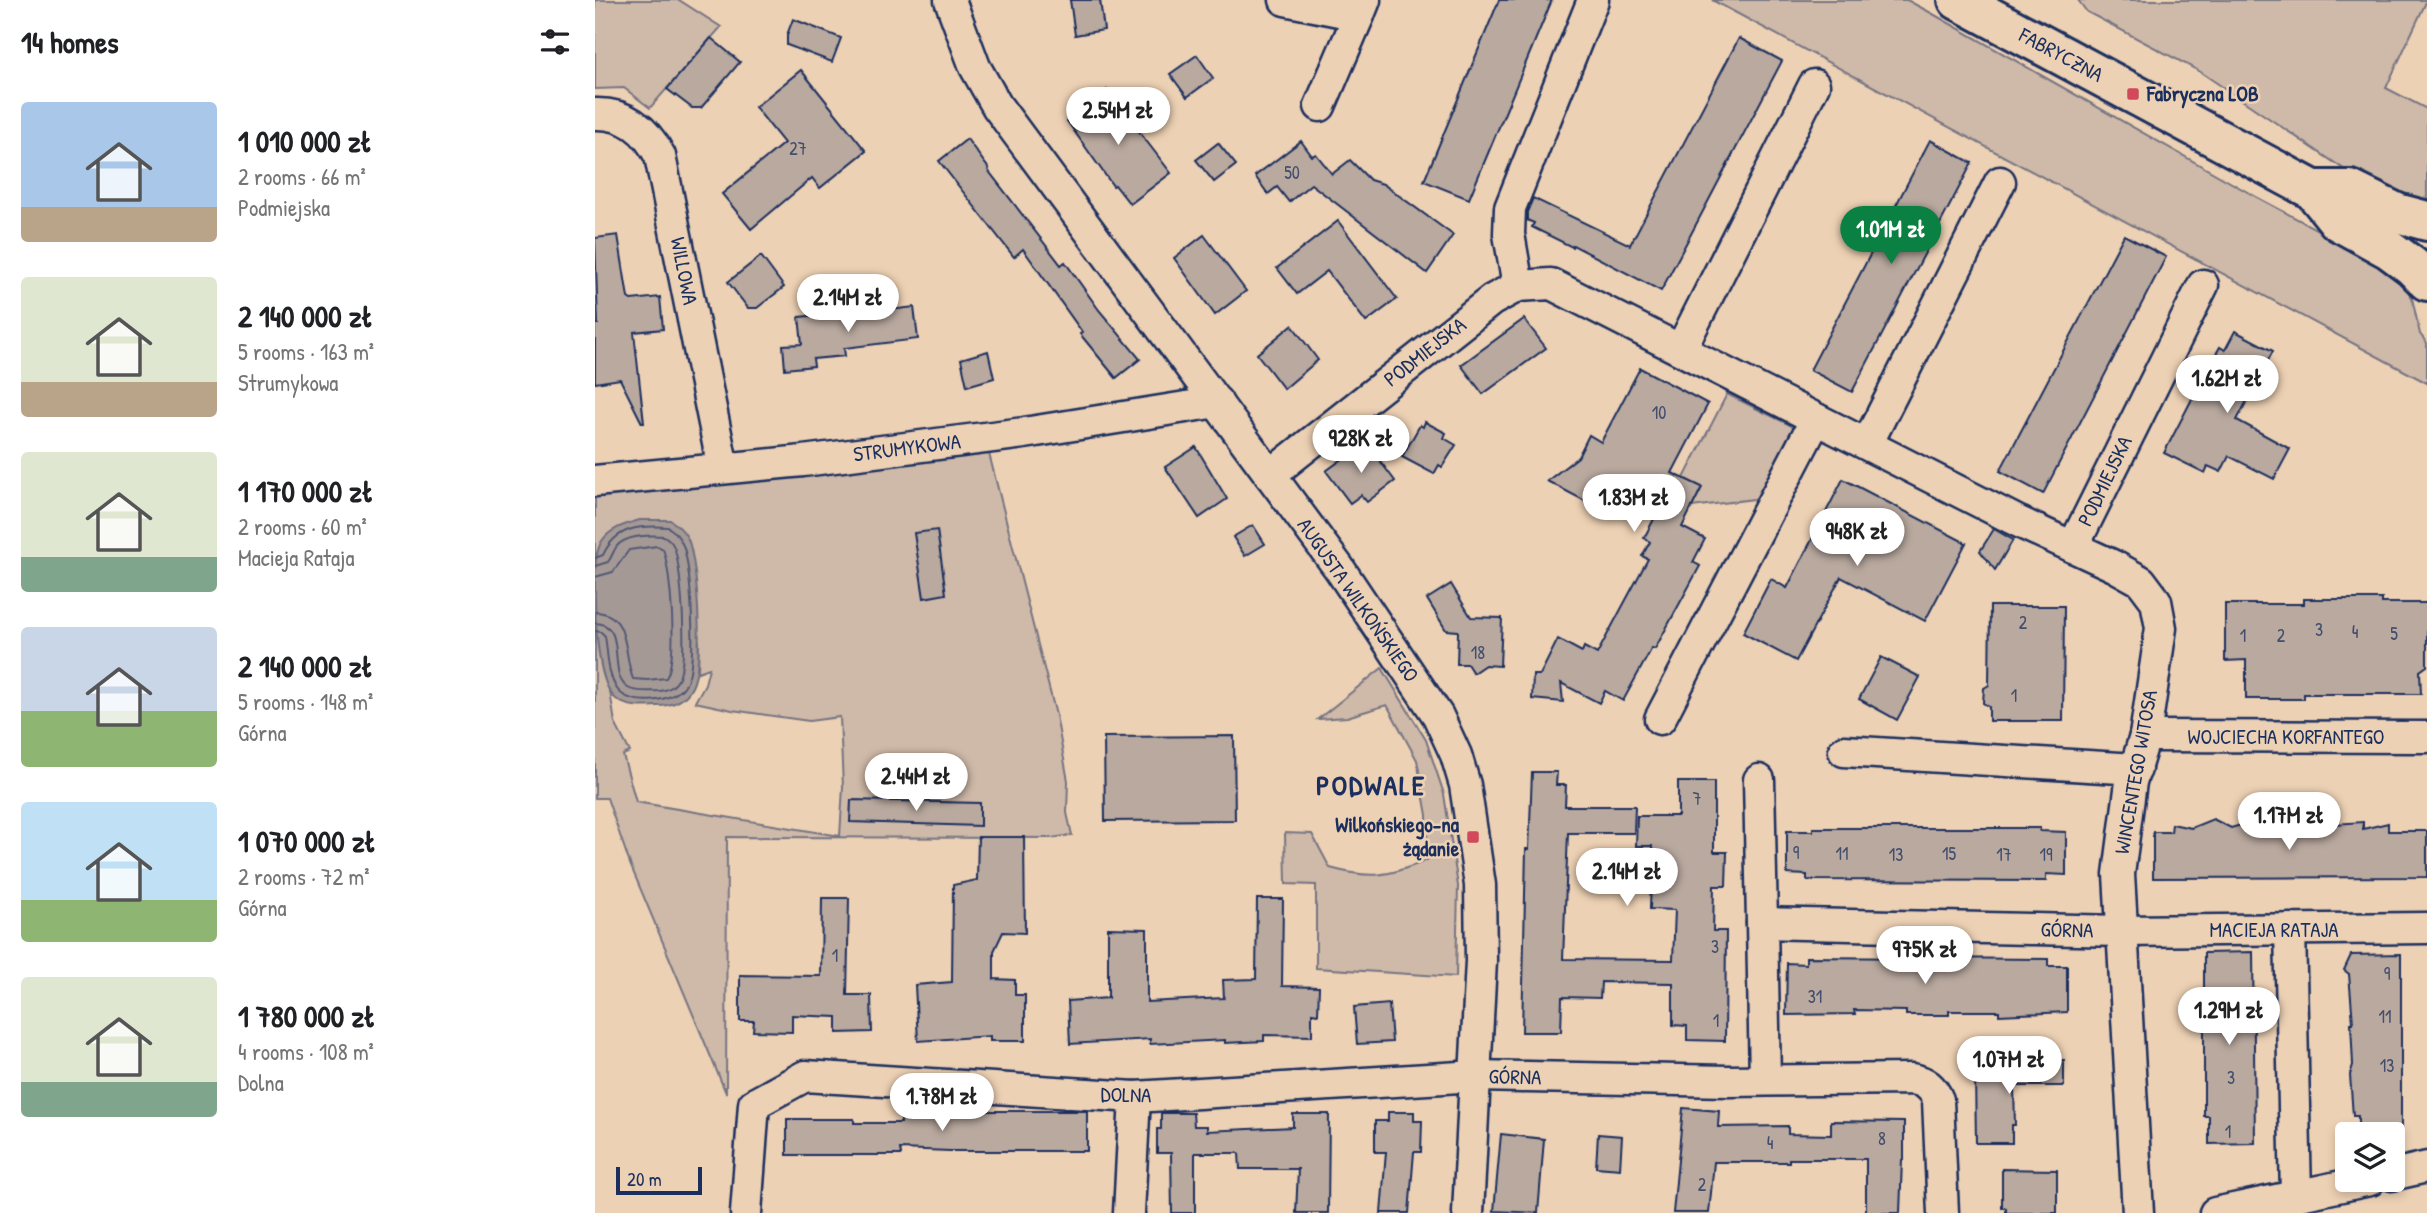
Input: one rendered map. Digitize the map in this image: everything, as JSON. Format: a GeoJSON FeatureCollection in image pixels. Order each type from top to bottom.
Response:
{"type":"FeatureCollection","features":[{"type":"Feature","properties":{"kind":"street","name":"AUGUSTA WILKOŃSKIEGO"},"geometry":{"type":"LineString","coordinates":[[950,0],[975,67],[997,106],[1339,568],[1431,706],[1456,755],[1465,785],[1480,885],[1481,961],[1468,1213]]}},
{"type":"Feature","properties":{"kind":"street"},"geometry":{"type":"LineString","coordinates":[[1285,0],[1362,8],[1320,106]]}},
{"type":"Feature","properties":{"kind":"street"},"geometry":{"type":"LineString","coordinates":[[1518,286],[1509,234],[1510,208],[1593,0]]}},
{"type":"Feature","properties":{"kind":"street","name":"FABRYCZNA"},"geometry":{"type":"LineString","coordinates":[[1958,0],[2313,190],[2337,221],[2389,249],[2427,281]]}},
{"type":"Feature","properties":{"kind":"street"},"geometry":{"type":"LineString","coordinates":[[1681,349],[1814,85]]}},
{"type":"Feature","properties":{"kind":"street","name":"WILLOWA"},"geometry":{"type":"LineString","coordinates":[[595,114],[621,117],[637,126],[651,139],[660,156],[723,468]]}},
{"type":"Feature","properties":{"kind":"street"},"geometry":{"type":"LineString","coordinates":[[1867,444],[2000,182]]}},
{"type":"Feature","properties":{"kind":"street","name":"FABRYCZNA"},"geometry":{"type":"LineString","coordinates":[[2313,190],[2350,190],[2397,213],[2427,221]]}},
{"type":"Feature","properties":{"kind":"street","name":"PODMIEJSKA"},"geometry":{"type":"LineString","coordinates":[[1270,475],[1492,300],[1518,286],[1551,284],[2073,547],[2203,285]]}},
{"type":"Feature","properties":{"kind":"street","name":"STRUMYKOWA"},"geometry":{"type":"LineString","coordinates":[[595,481],[803,461],[1024,433],[1217,402]]}},
{"type":"Feature","properties":{"kind":"street"},"geometry":{"type":"LineString","coordinates":[[1660,719],[1817,419]]}},
{"type":"Feature","properties":{"kind":"street","name":"WINCENTEGO WITOSA"},"geometry":{"type":"LineString","coordinates":[[2073,547],[2141,581],[2155,601],[2161,628],[2145,736],[2131,782],[2119,874],[2120,931],[2138,1213]]}},
{"type":"Feature","properties":{"kind":"street","name":"WOJCIECHA KORFANTEGO"},"geometry":{"type":"LineString","coordinates":[[2145,736],[2427,737]]}},
{"type":"Feature","properties":{"kind":"street"},"geometry":{"type":"LineString","coordinates":[[1844,751],[2136,769]]}},
{"type":"Feature","properties":{"kind":"street"},"geometry":{"type":"LineString","coordinates":[[1759,780],[1765,1080]]}},
{"type":"Feature","properties":{"kind":"street","name":"GÓRNA"},"geometry":{"type":"LineString","coordinates":[[1762,923],[2120,931]]}},
{"type":"Feature","properties":{"kind":"street","name":"MACIEJA RATAJA"},"geometry":{"type":"LineString","coordinates":[[2120,931],[2427,928]]}},
{"type":"Feature","properties":{"kind":"street"},"geometry":{"type":"LineString","coordinates":[[2290,929],[2296,1195]]}},
{"type":"Feature","properties":{"kind":"street","name":"DOLNA"},"geometry":{"type":"LineString","coordinates":[[745,1213],[754,1104],[804,1076],[1135,1097],[1476,1076]]}},
{"type":"Feature","properties":{"kind":"street","name":"GÓRNA"},"geometry":{"type":"LineString","coordinates":[[1476,1076],[1912,1079],[1928,1085],[1935,1091],[1938,1100],[1943,1213]]}},
{"type":"Feature","properties":{"kind":"street"},"geometry":{"type":"LineString","coordinates":[[1129,1213],[1135,1097]]}},
{"type":"Feature","properties":{"kind":"street"},"geometry":{"type":"LineString","coordinates":[[2405,1172],[2427,1167]]}},
{"type":"Feature","properties":{"kind":"street"},"geometry":{"type":"LineString","coordinates":[[2215,1213],[2335,1187]]}},
{"type":"Feature","properties":{"kind":"shaded area"},"geometry":{"type":"Polygon","coordinates":[[[595,0],[679,0],[721,27],[650,108],[624,88],[595,89],[595,0]]]}},
{"type":"Feature","properties":{"kind":"shaded area"},"geometry":{"type":"Polygon","coordinates":[[[1712,0],[1907,0],[2251,194],[2398,273],[2412,298],[2420,334],[2427,343],[2427,383],[1712,0]]]}},
{"type":"Feature","properties":{"kind":"shaded area"},"geometry":{"type":"Polygon","coordinates":[[[2078,0],[2427,0],[2386,88],[2427,109],[2427,207],[2369,186],[2199,71],[2087,12],[2078,0]]]}},
{"type":"Feature","properties":{"kind":"shaded area"},"geometry":{"type":"Polygon","coordinates":[[[1727,394],[1796,428],[1761,498],[1692,507],[1702,488],[1684,478],[1727,394]]]}},
{"type":"Feature","properties":{"kind":"shaded area"},"geometry":{"type":"Polygon","coordinates":[[[985,438],[1056,715],[1068,781],[1067,813],[1072,835],[1051,838],[727,837],[726,1093],[630,864],[607,798],[595,798],[595,596],[600,658],[610,691],[615,723],[630,752],[623,755],[636,802],[840,836],[843,787],[840,717],[809,721],[695,702],[705,684],[709,668],[698,672],[699,641],[596,560],[595,569],[595,481],[985,438]]]}},
{"type":"Feature","properties":{"kind":"shaded area"},"geometry":{"type":"Polygon","coordinates":[[[1382,668],[1426,740],[1444,794],[1458,886],[1456,977],[1316,968],[1316,885],[1286,884],[1285,833],[1312,834],[1330,868],[1344,872],[1379,875],[1427,860],[1427,815],[1417,760],[1387,705],[1347,717],[1318,719],[1382,668]]]}},
{"type":"Feature","properties":{"kind":"water"},"geometry":{"type":"Polygon","coordinates":[[[640,520],[670,520],[678,526],[688,539],[695,569],[699,637],[696,675],[686,696],[673,704],[663,706],[636,706],[616,699],[609,691],[604,678],[598,646],[595,586],[598,550],[602,541],[615,529],[640,520]]]}},
{"type":"Feature","properties":{"kind":"building"},"geometry":{"type":"Polygon","coordinates":[[[1070,0],[1100,0],[1104,30],[1075,35],[1070,0]]]}},
{"type":"Feature","properties":{"kind":"building"},"geometry":{"type":"Polygon","coordinates":[[[1499,0],[1552,0],[1469,199],[1424,181],[1499,0]]]}},
{"type":"Feature","properties":{"kind":"building"},"geometry":{"type":"Polygon","coordinates":[[[793,19],[841,38],[832,62],[787,45],[787,35],[793,19]]]}},
{"type":"Feature","properties":{"kind":"building"},"geometry":{"type":"Polygon","coordinates":[[[711,38],[740,62],[701,108],[692,108],[667,89],[711,38]]]}},
{"type":"Feature","properties":{"kind":"building"},"geometry":{"type":"Polygon","coordinates":[[[1739,38],[1782,61],[1661,291],[1532,227],[1534,223],[1527,220],[1527,212],[1533,198],[1630,245],[1739,38]]]}},
{"type":"Feature","properties":{"kind":"building"},"geometry":{"type":"Polygon","coordinates":[[[1197,55],[1213,78],[1187,97],[1170,74],[1197,55]]]}},
{"type":"Feature","properties":{"kind":"building"},"geometry":{"type":"Polygon","coordinates":[[[801,70],[866,151],[820,188],[812,178],[751,229],[722,194],[784,143],[755,107],[801,70]]]}},
{"type":"Feature","properties":{"kind":"building"},"geometry":{"type":"Polygon","coordinates":[[[1107,90],[1171,173],[1130,204],[1115,185],[1113,186],[1067,121],[1107,90]]]}},
{"type":"Feature","properties":{"kind":"building"},"geometry":{"type":"Polygon","coordinates":[[[967,139],[1061,265],[1065,262],[1099,310],[1140,359],[1116,378],[1080,334],[1082,332],[1023,249],[1014,257],[939,161],[967,139]]]}},
{"type":"Feature","properties":{"kind":"building"},"geometry":{"type":"Polygon","coordinates":[[[1930,140],[1972,163],[1852,392],[1810,370],[1930,140]]]}},
{"type":"Feature","properties":{"kind":"building"},"geometry":{"type":"Polygon","coordinates":[[[1301,141],[1312,156],[1316,154],[1332,174],[1350,160],[1370,180],[1383,184],[1453,235],[1427,273],[1311,184],[1289,202],[1277,187],[1268,194],[1255,176],[1301,141]]]}},
{"type":"Feature","properties":{"kind":"building"},"geometry":{"type":"Polygon","coordinates":[[[1218,143],[1236,165],[1214,182],[1196,160],[1218,143]]]}},
{"type":"Feature","properties":{"kind":"building"},"geometry":{"type":"Polygon","coordinates":[[[1338,221],[1397,299],[1366,322],[1327,271],[1297,294],[1277,268],[1338,221]]]}},
{"type":"Feature","properties":{"kind":"building"},"geometry":{"type":"Polygon","coordinates":[[[618,235],[628,298],[660,297],[663,329],[634,332],[644,423],[620,379],[595,383],[595,324],[598,324],[595,238],[618,235]]]}},
{"type":"Feature","properties":{"kind":"building"},"geometry":{"type":"Polygon","coordinates":[[[1204,235],[1246,291],[1215,315],[1174,258],[1204,235]]]}},
{"type":"Feature","properties":{"kind":"building"},"geometry":{"type":"Polygon","coordinates":[[[2124,235],[2166,257],[2043,494],[2000,471],[2124,235]]]}},
{"type":"Feature","properties":{"kind":"building"},"geometry":{"type":"Polygon","coordinates":[[[761,256],[784,287],[757,308],[748,308],[728,282],[761,256]]]}},
{"type":"Feature","properties":{"kind":"building"},"geometry":{"type":"Polygon","coordinates":[[[914,307],[918,339],[844,348],[845,356],[813,359],[814,366],[785,369],[783,345],[802,344],[799,317],[840,313],[841,316],[914,307]]]}},
{"type":"Feature","properties":{"kind":"building"},"geometry":{"type":"Polygon","coordinates":[[[1524,319],[1546,348],[1483,394],[1461,365],[1524,319]]]}},
{"type":"Feature","properties":{"kind":"building"},"geometry":{"type":"Polygon","coordinates":[[[1292,325],[1318,360],[1284,389],[1257,354],[1292,325]]]}},
{"type":"Feature","properties":{"kind":"building"},"geometry":{"type":"Polygon","coordinates":[[[2235,331],[2273,351],[2237,420],[2290,449],[2274,479],[2229,456],[2221,472],[2208,466],[2205,473],[2164,453],[2220,347],[2225,350],[2235,331]]]}},
{"type":"Feature","properties":{"kind":"building"},"geometry":{"type":"Polygon","coordinates":[[[988,351],[994,378],[967,386],[961,359],[988,351]]]}},
{"type":"Feature","properties":{"kind":"building"},"geometry":{"type":"Polygon","coordinates":[[[1640,368],[1708,404],[1672,473],[1702,487],[1682,527],[1705,539],[1693,562],[1700,566],[1623,701],[1605,691],[1599,703],[1561,683],[1563,702],[1532,699],[1533,675],[1540,675],[1558,639],[1582,652],[1584,647],[1597,654],[1648,559],[1642,556],[1650,542],[1644,538],[1663,502],[1624,482],[1608,513],[1547,481],[1578,457],[1589,435],[1601,442],[1640,368]]]}},
{"type":"Feature","properties":{"kind":"building"},"geometry":{"type":"Polygon","coordinates":[[[1425,422],[1446,433],[1444,438],[1456,445],[1442,467],[1439,465],[1434,474],[1402,457],[1420,425],[1423,427],[1425,422]]]}},
{"type":"Feature","properties":{"kind":"building"},"geometry":{"type":"Polygon","coordinates":[[[1366,442],[1395,481],[1367,502],[1361,495],[1350,503],[1326,471],[1366,442]]]}},
{"type":"Feature","properties":{"kind":"building"},"geometry":{"type":"Polygon","coordinates":[[[1196,447],[1227,499],[1199,518],[1165,467],[1196,447]]]}},
{"type":"Feature","properties":{"kind":"building"},"geometry":{"type":"Polygon","coordinates":[[[1843,479],[1966,543],[1925,621],[1841,577],[1796,661],[1743,633],[1771,579],[1787,588],[1843,479]]]}},
{"type":"Feature","properties":{"kind":"building"},"geometry":{"type":"Polygon","coordinates":[[[1253,525],[1265,544],[1245,556],[1233,537],[1253,525]]]}},
{"type":"Feature","properties":{"kind":"building"},"geometry":{"type":"Polygon","coordinates":[[[1994,529],[2013,540],[1995,570],[1980,551],[1994,529]]]}},
{"type":"Feature","properties":{"kind":"building"},"geometry":{"type":"Polygon","coordinates":[[[937,530],[946,594],[924,598],[914,533],[937,530]]]}},
{"type":"Feature","properties":{"kind":"building"},"geometry":{"type":"Polygon","coordinates":[[[1451,584],[1471,617],[1502,618],[1500,666],[1485,665],[1473,673],[1467,664],[1457,664],[1458,631],[1446,630],[1427,599],[1451,584]]]}},
{"type":"Feature","properties":{"kind":"building"},"geometry":{"type":"Polygon","coordinates":[[[2304,599],[2382,599],[2382,603],[2427,603],[2427,666],[2420,671],[2421,694],[2304,694],[2304,699],[2246,699],[2246,660],[2225,661],[2225,604],[2304,604],[2304,599]]]}},
{"type":"Feature","properties":{"kind":"building"},"geometry":{"type":"Polygon","coordinates":[[[1990,606],[2064,606],[2063,721],[1989,721],[1989,707],[1983,703],[1984,688],[1989,685],[1990,606]]]}},
{"type":"Feature","properties":{"kind":"building"},"geometry":{"type":"Polygon","coordinates":[[[1881,657],[1920,677],[1897,720],[1859,699],[1881,657]]]}},
{"type":"Feature","properties":{"kind":"building"},"geometry":{"type":"Polygon","coordinates":[[[1234,736],[1235,820],[1105,821],[1104,737],[1234,736]]]}},
{"type":"Feature","properties":{"kind":"building"},"geometry":{"type":"Polygon","coordinates":[[[1532,772],[1557,772],[1556,785],[1566,785],[1565,806],[1635,806],[1634,833],[1568,833],[1563,959],[1673,960],[1675,910],[1650,909],[1652,846],[1636,846],[1637,816],[1678,816],[1678,782],[1714,782],[1714,852],[1727,852],[1726,886],[1714,886],[1713,931],[1726,931],[1725,1041],[1687,1040],[1687,1026],[1673,1025],[1673,983],[1601,982],[1600,998],[1562,997],[1561,1032],[1522,1032],[1526,849],[1529,849],[1532,772]]]}},
{"type":"Feature","properties":{"kind":"building"},"geometry":{"type":"Polygon","coordinates":[[[851,800],[980,803],[980,826],[850,822],[851,800]]]}},
{"type":"Feature","properties":{"kind":"building"},"geometry":{"type":"Polygon","coordinates":[[[2213,819],[2231,828],[2248,823],[2247,832],[2269,823],[2269,833],[2305,819],[2319,825],[2363,822],[2363,829],[2388,823],[2388,831],[2427,831],[2427,877],[2153,878],[2153,832],[2171,832],[2172,824],[2191,828],[2213,819]]]}},
{"type":"Feature","properties":{"kind":"building"},"geometry":{"type":"Polygon","coordinates":[[[1813,828],[2040,828],[2040,831],[2066,832],[2066,875],[2046,874],[2046,881],[1807,880],[1807,875],[1787,874],[1787,831],[1813,831],[1813,828]]]}},
{"type":"Feature","properties":{"kind":"building"},"geometry":{"type":"Polygon","coordinates":[[[978,837],[1024,837],[1025,933],[1003,932],[994,951],[994,979],[1015,980],[1015,995],[1025,995],[1025,1041],[990,1041],[990,1036],[918,1041],[915,985],[952,982],[953,885],[977,880],[978,837]]]}},
{"type":"Feature","properties":{"kind":"building"},"geometry":{"type":"Polygon","coordinates":[[[822,898],[849,898],[847,995],[871,995],[872,1032],[837,1033],[837,1017],[792,1015],[792,1032],[753,1031],[754,1021],[740,1021],[740,975],[821,976],[822,898]]]}},
{"type":"Feature","properties":{"kind":"building"},"geometry":{"type":"Polygon","coordinates":[[[1257,899],[1283,899],[1282,986],[1319,987],[1318,1014],[1312,1013],[1312,1036],[1264,1035],[1264,1041],[1225,1043],[1225,1040],[1150,1044],[1150,1039],[1070,1044],[1068,1001],[1108,998],[1108,928],[1147,929],[1147,1002],[1224,998],[1223,980],[1256,979],[1257,899]]]}},
{"type":"Feature","properties":{"kind":"building"},"geometry":{"type":"Polygon","coordinates":[[[2253,952],[2255,1143],[2209,1144],[2209,1116],[2204,1116],[2204,953],[2253,952]]]}},
{"type":"Feature","properties":{"kind":"building"},"geometry":{"type":"Polygon","coordinates":[[[2401,954],[2401,1122],[2358,1122],[2358,1116],[2353,1116],[2350,1075],[2353,1065],[2353,1023],[2349,974],[2344,970],[2351,955],[2401,954]]]}},
{"type":"Feature","properties":{"kind":"building"},"geometry":{"type":"Polygon","coordinates":[[[1806,957],[2048,959],[2048,966],[2067,966],[2067,1012],[1999,1015],[1999,1011],[1949,1011],[1949,1015],[1906,1015],[1906,1011],[1854,1010],[1855,1014],[1786,1015],[1787,963],[1806,964],[1806,957]]]}},
{"type":"Feature","properties":{"kind":"building"},"geometry":{"type":"Polygon","coordinates":[[[1389,1004],[1392,1042],[1357,1044],[1354,1007],[1389,1004]]]}},
{"type":"Feature","properties":{"kind":"building"},"geometry":{"type":"Polygon","coordinates":[[[2010,1060],[2064,1060],[2064,1086],[2014,1086],[2015,1125],[2012,1125],[2012,1143],[1976,1143],[1975,1074],[2011,1074],[2010,1060]]]}},
{"type":"Feature","properties":{"kind":"building"},"geometry":{"type":"Polygon","coordinates":[[[1683,1108],[1719,1111],[1718,1127],[1788,1126],[1788,1134],[1831,1135],[1831,1121],[1904,1122],[1900,1213],[1866,1213],[1866,1159],[1789,1159],[1789,1162],[1714,1162],[1709,1213],[1673,1213],[1683,1108]]]}},
{"type":"Feature","properties":{"kind":"building"},"geometry":{"type":"Polygon","coordinates":[[[901,1111],[1087,1111],[1087,1151],[900,1149],[901,1155],[787,1155],[787,1119],[854,1119],[854,1123],[901,1123],[901,1111]]]}},
{"type":"Feature","properties":{"kind":"building"},"geometry":{"type":"Polygon","coordinates":[[[1388,1112],[1414,1112],[1414,1121],[1422,1121],[1421,1152],[1414,1152],[1409,1213],[1381,1213],[1386,1152],[1375,1152],[1375,1121],[1388,1121],[1388,1112]]]}},
{"type":"Feature","properties":{"kind":"building"},"geometry":{"type":"Polygon","coordinates":[[[1161,1113],[1193,1113],[1194,1126],[1207,1126],[1207,1131],[1293,1127],[1293,1114],[1329,1114],[1328,1213],[1296,1213],[1298,1169],[1240,1169],[1239,1153],[1195,1153],[1195,1213],[1172,1213],[1171,1153],[1157,1153],[1157,1129],[1161,1129],[1161,1113]]]}},
{"type":"Feature","properties":{"kind":"building"},"geometry":{"type":"Polygon","coordinates":[[[1501,1134],[1544,1139],[1538,1213],[1494,1211],[1501,1134]]]}},
{"type":"Feature","properties":{"kind":"building"},"geometry":{"type":"Polygon","coordinates":[[[1598,1134],[1622,1136],[1620,1169],[1596,1167],[1598,1134]]]}},
{"type":"Feature","properties":{"kind":"building"},"geometry":{"type":"Polygon","coordinates":[[[2002,1169],[2057,1170],[2057,1213],[2006,1213],[2006,1208],[2002,1208],[2002,1169]]]}},
{"type":"Feature","properties":{"kind":"place","name":"Fabryczna LOB"},"geometry":{"type":"Point","coordinates":[2133,94]}},
{"type":"Feature","properties":{"kind":"place","name":"Wilkońskiego-na żądanie"},"geometry":{"type":"Point","coordinates":[1473,837]}},
{"type":"Feature","properties":{"kind":"district","name":"PODWALE"},"geometry":{"type":"Point","coordinates":[1371,785]}}]}
